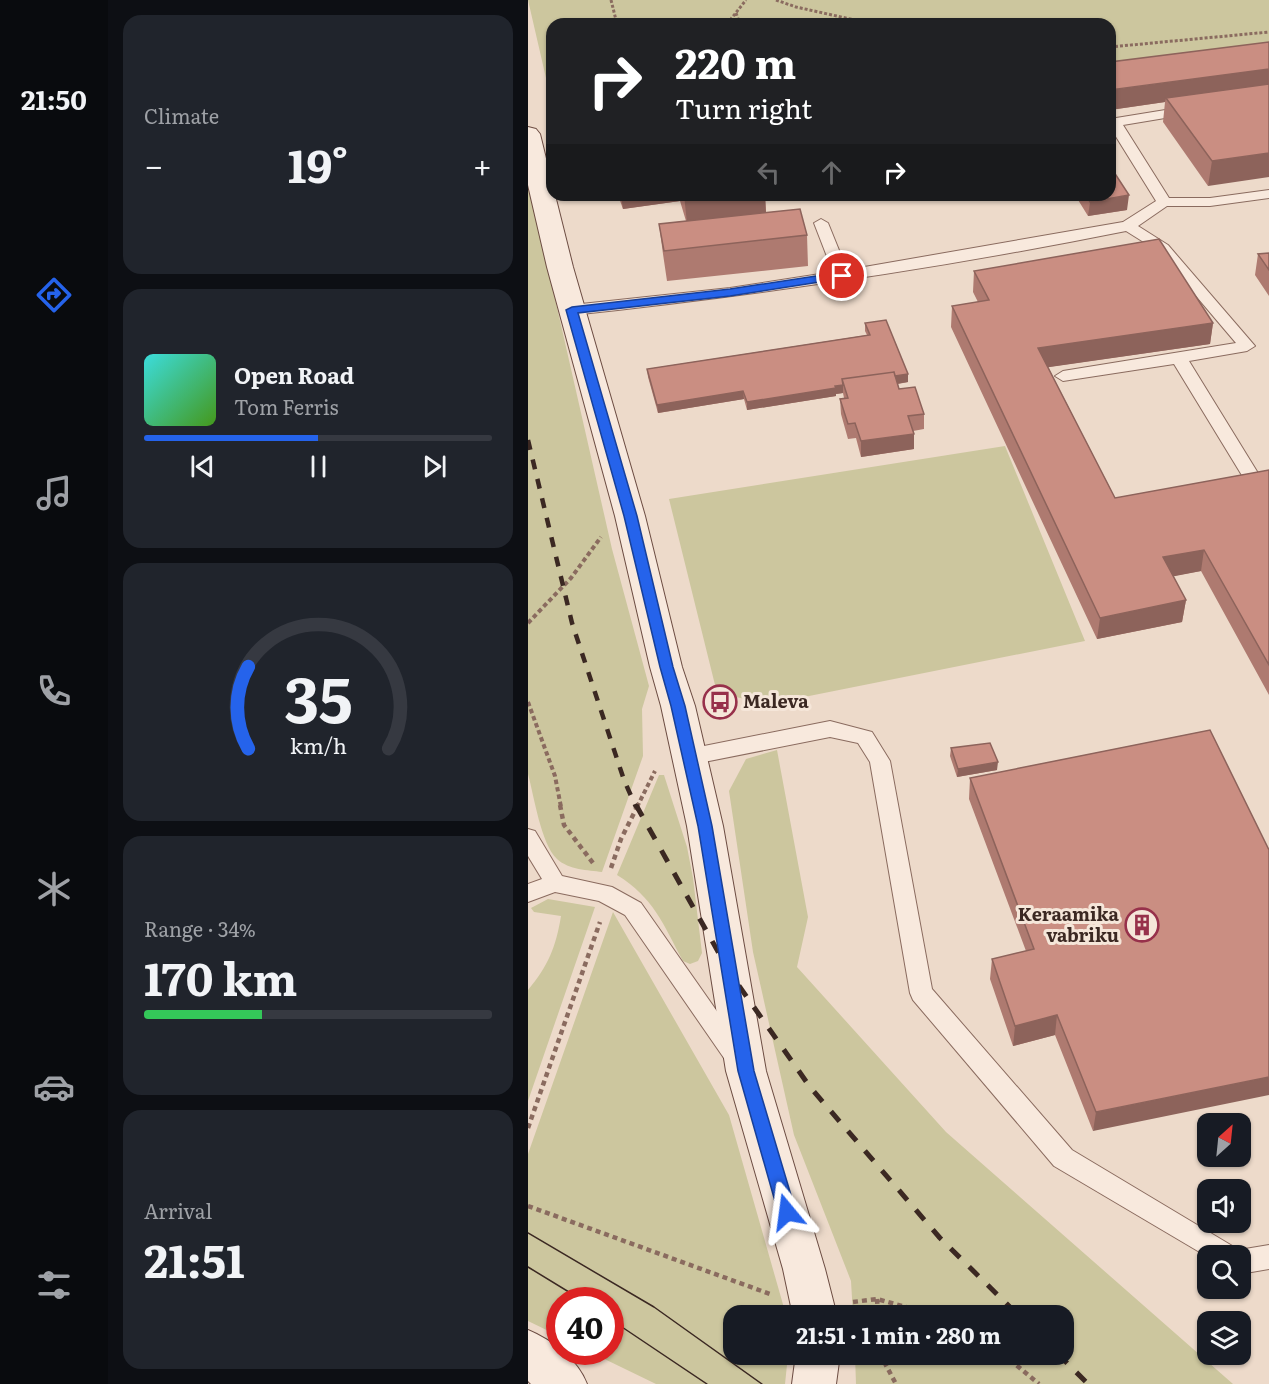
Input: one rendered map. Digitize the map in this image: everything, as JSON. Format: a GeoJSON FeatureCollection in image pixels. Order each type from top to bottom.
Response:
{"type":"FeatureCollection","features":[{"type":"Feature","properties":{"kind":"street"},"geometry":{"type":"LineString","coordinates":[[528,134],[544,162]]}},
{"type":"Feature","properties":{"kind":"street"},"geometry":{"type":"LineString","coordinates":[[551,201],[572,310],[630,516],[705,826],[746,1071],[812,1305]]}},
{"type":"Feature","properties":{"kind":"street"},"geometry":{"type":"LineString","coordinates":[[528,1352],[565,1384]]}},
{"type":"Feature","properties":{"kind":"street"},"geometry":{"type":"LineString","coordinates":[[814,1384],[817,1365]]}},
{"type":"Feature","properties":{"kind":"street"},"geometry":{"type":"LineString","coordinates":[[528,1379],[541,1384]]}},
{"type":"Feature","properties":{"kind":"lane"},"geometry":{"type":"LineString","coordinates":[[1116,122],[1202,108]]}},
{"type":"Feature","properties":{"kind":"lane"},"geometry":{"type":"LineString","coordinates":[[1116,125],[1164,201]]}},
{"type":"Feature","properties":{"kind":"lane"},"geometry":{"type":"LineString","coordinates":[[572,310],[730,293],[842,276],[1128,226],[1164,201],[1210,202],[1269,194]]}},
{"type":"Feature","properties":{"kind":"lane"},"geometry":{"type":"LineString","coordinates":[[821,223],[842,276]]}},
{"type":"Feature","properties":{"kind":"lane"},"geometry":{"type":"LineString","coordinates":[[1063,376],[1247,346],[1163,248],[1128,226]]}},
{"type":"Feature","properties":{"kind":"lane"},"geometry":{"type":"LineString","coordinates":[[1179,358],[1252,478]]}},
{"type":"Feature","properties":{"kind":"lane"},"geometry":{"type":"LineString","coordinates":[[689,757],[830,729],[865,737],[880,760],[921,993],[1063,1158],[1210,1245]]}},
{"type":"Feature","properties":{"kind":"lane"},"geometry":{"type":"LineString","coordinates":[[528,837],[555,883]]}},
{"type":"Feature","properties":{"kind":"lane"},"geometry":{"type":"LineString","coordinates":[[528,893],[555,883],[604,893],[633,909],[746,1071]]}},
{"type":"Feature","properties":{"kind":"lane"},"geometry":{"type":"LineString","coordinates":[[1251,1260],[1269,1257]]}},
{"type":"Feature","properties":{"kind":"path"},"geometry":{"type":"LineString","coordinates":[[611,0],[616,18]]}},
{"type":"Feature","properties":{"kind":"path"},"geometry":{"type":"LineString","coordinates":[[732,18],[746,0]]}},
{"type":"Feature","properties":{"kind":"path"},"geometry":{"type":"LineString","coordinates":[[777,0],[849,18]]}},
{"type":"Feature","properties":{"kind":"path"},"geometry":{"type":"LineString","coordinates":[[736,13],[738,18]]}},
{"type":"Feature","properties":{"kind":"path"},"geometry":{"type":"LineString","coordinates":[[1116,46],[1269,32]]}},
{"type":"Feature","properties":{"kind":"path"},"geometry":{"type":"LineString","coordinates":[[528,623],[538,608],[576,573],[587,552],[600,538],[630,516]]}},
{"type":"Feature","properties":{"kind":"path"},"geometry":{"type":"LineString","coordinates":[[528,702],[555,776],[564,825],[600,872]]}},
{"type":"Feature","properties":{"kind":"path"},"geometry":{"type":"LineString","coordinates":[[528,1206],[797,1305]]}},
{"type":"Feature","properties":{"kind":"path"},"geometry":{"type":"LineString","coordinates":[[846,1305],[877,1299],[899,1305]]}},
{"type":"Feature","properties":{"kind":"path"},"geometry":{"type":"LineString","coordinates":[[877,1299],[877,1305]]}},
{"type":"Feature","properties":{"kind":"path"},"geometry":{"type":"LineString","coordinates":[[886,1365],[896,1384]]}},
{"type":"Feature","properties":{"kind":"path"},"geometry":{"type":"LineString","coordinates":[[1016,1365],[1039,1384]]}},
{"type":"Feature","properties":{"kind":"shaded area"},"geometry":{"type":"Polygon","coordinates":[[[528,0],[1269,0],[1269,43],[1116,62],[1116,18],[546,18],[546,78],[528,0]]]}},
{"type":"Feature","properties":{"kind":"shaded area"},"geometry":{"type":"Polygon","coordinates":[[[528,180],[612,549],[649,686],[642,709],[643,756],[602,872],[567,865],[551,852],[542,831],[528,774],[528,180]]]}},
{"type":"Feature","properties":{"kind":"shaded area"},"geometry":{"type":"Polygon","coordinates":[[[1005,446],[1085,641],[769,704],[717,693],[669,499],[1005,446]]]}},
{"type":"Feature","properties":{"kind":"shaded area"},"geometry":{"type":"Polygon","coordinates":[[[777,750],[808,917],[797,967],[946,1132],[1197,1352],[1197,1365],[1211,1365],[1233,1384],[856,1384],[855,1365],[1074,1365],[1074,1305],[852,1305],[851,1281],[794,1135],[753,952],[729,791],[746,759],[777,750]]]}},
{"type":"Feature","properties":{"kind":"shaded area"},"geometry":{"type":"Polygon","coordinates":[[[659,775],[664,775],[687,847],[693,878],[702,953],[698,961],[690,964],[683,961],[649,903],[617,875],[659,775]]]}},
{"type":"Feature","properties":{"kind":"shaded area"},"geometry":{"type":"Polygon","coordinates":[[[548,899],[595,907],[528,1101],[528,990],[550,956],[561,916],[534,912],[531,908],[548,899]]]}},
{"type":"Feature","properties":{"kind":"shaded area"},"geometry":{"type":"Polygon","coordinates":[[[613,912],[729,1115],[783,1305],[723,1305],[723,1365],[787,1365],[785,1384],[656,1384],[617,1365],[624,1365],[624,1287],[546,1287],[546,1330],[528,1321],[528,1154],[613,912]]]}},
{"type":"Feature","properties":{"kind":"building"},"geometry":{"type":"Polygon","coordinates":[[[1269,42],[1269,69],[1116,89],[1116,61],[1269,42]]]}},
{"type":"Feature","properties":{"kind":"building"},"geometry":{"type":"Polygon","coordinates":[[[1269,84],[1269,153],[1212,161],[1166,98],[1269,84]]]}},
{"type":"Feature","properties":{"kind":"building"},"geometry":{"type":"Polygon","coordinates":[[[1116,175],[1129,195],[1116,197],[1116,175]]]}},
{"type":"Feature","properties":{"kind":"building"},"geometry":{"type":"Polygon","coordinates":[[[800,209],[807,235],[664,251],[659,224],[800,209]]]}},
{"type":"Feature","properties":{"kind":"building"},"geometry":{"type":"Polygon","coordinates":[[[1159,239],[1213,323],[1038,348],[1115,498],[1269,470],[1269,665],[1204,550],[1163,557],[1186,600],[1100,618],[952,306],[989,300],[974,271],[1159,239]]]}},
{"type":"Feature","properties":{"kind":"building"},"geometry":{"type":"Polygon","coordinates":[[[1269,253],[1269,270],[1258,254],[1269,253]]]}},
{"type":"Feature","properties":{"kind":"building"},"geometry":{"type":"Polygon","coordinates":[[[886,320],[908,374],[895,376],[894,372],[842,379],[843,385],[835,386],[836,388],[747,402],[743,391],[657,405],[647,369],[870,335],[865,323],[886,320]]]}},
{"type":"Feature","properties":{"kind":"building"},"geometry":{"type":"Polygon","coordinates":[[[894,372],[899,389],[915,387],[924,414],[908,416],[914,434],[861,441],[855,423],[848,424],[840,399],[848,398],[842,379],[894,372]]]}},
{"type":"Feature","properties":{"kind":"building","name":"Keraamika vabriku"},"geometry":{"type":"Polygon","coordinates":[[[1210,730],[1269,850],[1269,1077],[1096,1112],[1057,1015],[1015,1026],[992,959],[1034,949],[970,778],[1210,730]]]}},
{"type":"Feature","properties":{"kind":"building"},"geometry":{"type":"Polygon","coordinates":[[[990,743],[998,762],[958,769],[951,748],[990,743]]]}},
{"type":"Feature","properties":{"kind":"tram line"},"geometry":{"type":"LineString","coordinates":[[528,1233],[654,1307],[762,1384]]}},
{"type":"Feature","properties":{"kind":"tram line"},"geometry":{"type":"LineString","coordinates":[[528,1267],[561,1287]]}},
{"type":"Feature","properties":{"kind":"tram line"},"geometry":{"type":"LineString","coordinates":[[624,1328],[707,1384]]}},
{"type":"Feature","properties":{"kind":"railway"},"geometry":{"type":"LineString","coordinates":[[528,440],[572,623],[624,780],[636,807]]}},
{"type":"Feature","properties":{"kind":"railway"},"geometry":{"type":"LineString","coordinates":[[636,805],[730,973],[810,1087],[940,1238],[1008,1305]]}},
{"type":"Feature","properties":{"kind":"railway"},"geometry":{"type":"LineString","coordinates":[[1069,1365],[1088,1384]]}},
{"type":"Feature","properties":{"kind":"place","name":"Maleva"},"geometry":{"type":"Point","coordinates":[720,702]}},
{"type":"Feature","properties":{"kind":"place","name":"Keraamika vabriku"},"geometry":{"type":"Point","coordinates":[1142,925]}},
{"type":"Feature","properties":{"kind":"route"},"geometry":{"type":"LineString","coordinates":[[787,1212],[746,1071],[705,826],[678,706],[666,667],[630,516],[572,310],[730,293],[842,276]]}}]}
